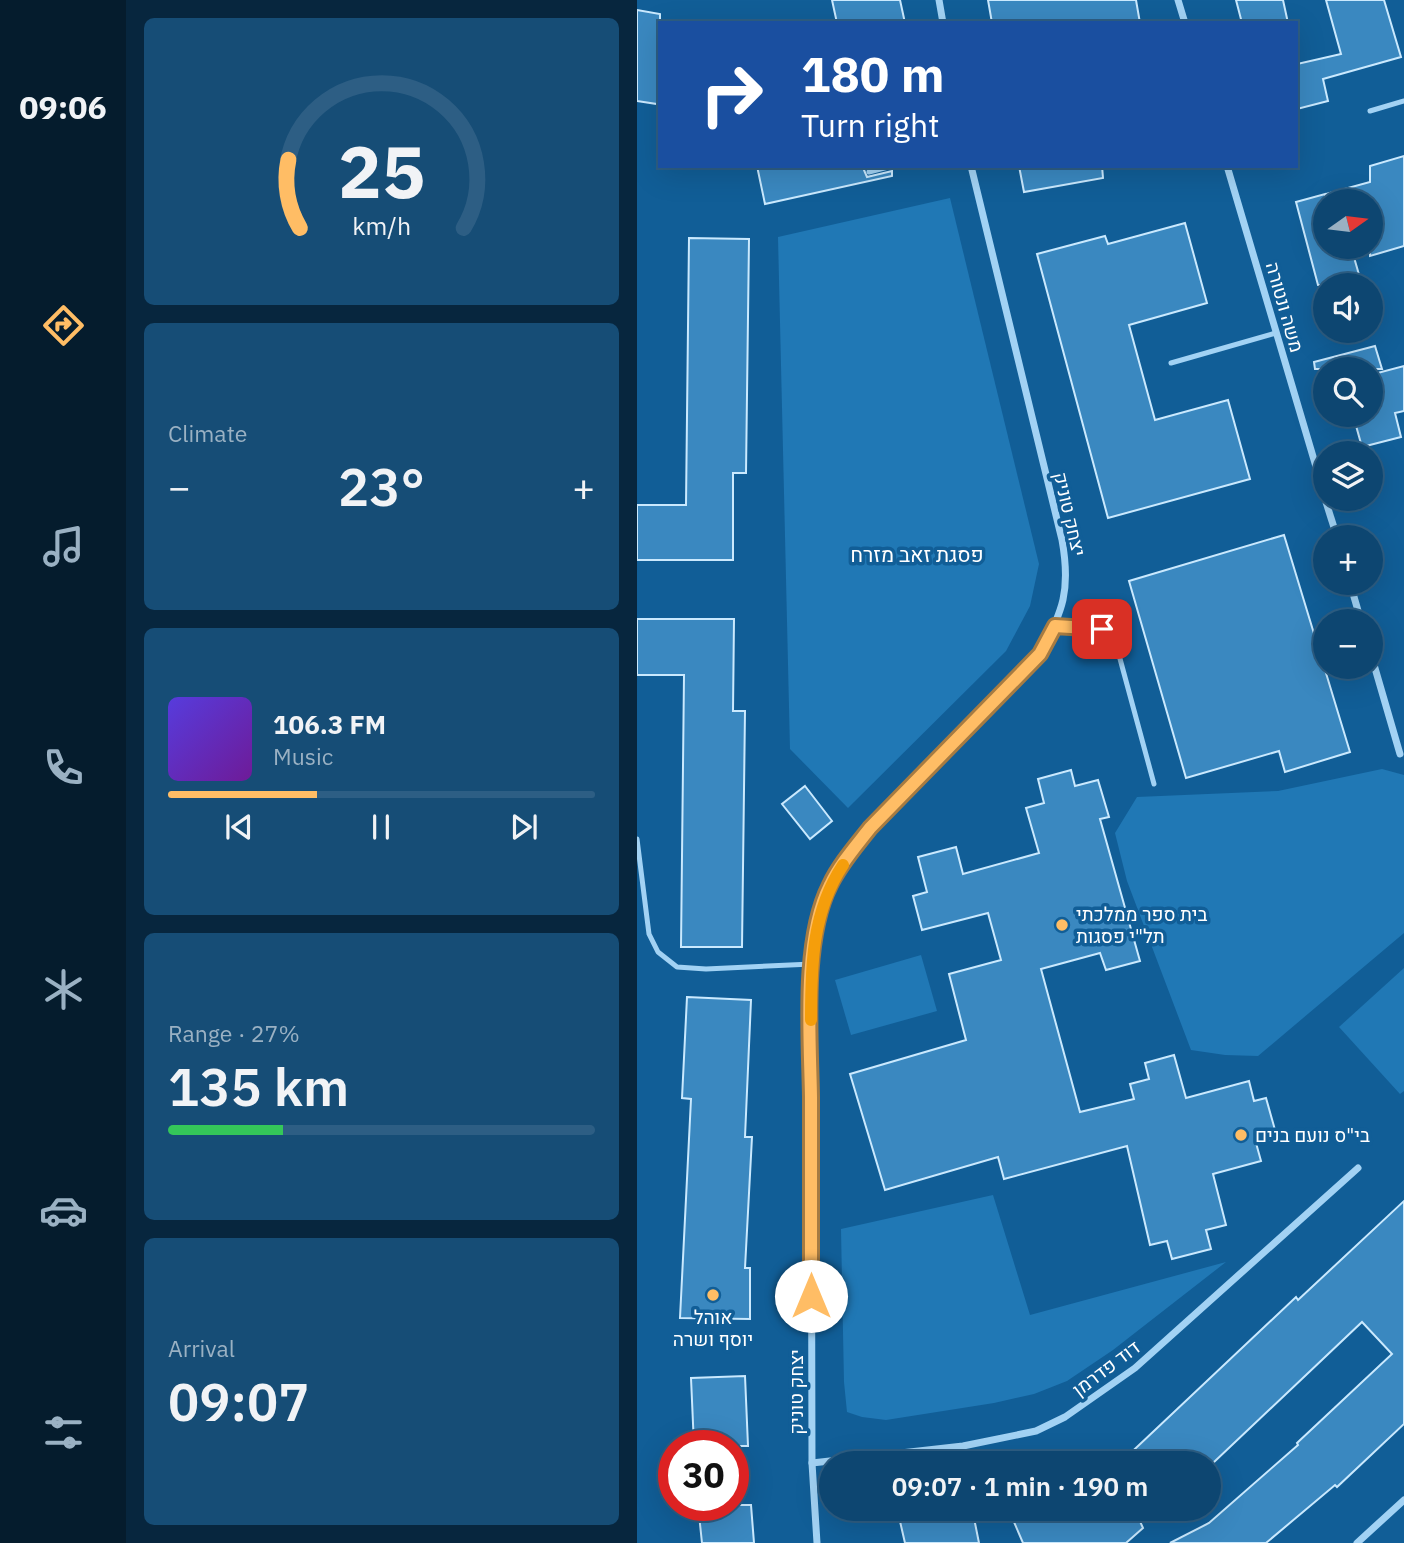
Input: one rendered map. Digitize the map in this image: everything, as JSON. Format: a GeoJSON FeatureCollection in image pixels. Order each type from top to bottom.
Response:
{"type":"FeatureCollection","features":[{"type":"Feature","properties":{"kind":"street"},"geometry":{"type":"LineString","coordinates":[[939,0],[943,21]]}},
{"type":"Feature","properties":{"kind":"street"},"geometry":{"type":"LineString","coordinates":[[1178,0],[1184,21]]}},
{"type":"Feature","properties":{"kind":"street","name":"יצחק טוניק"},"geometry":{"type":"LineString","coordinates":[[817,1543],[811,1463],[812,964],[820,914],[830,885],[870,828],[1040,654],[1055,626],[1065,597],[1067,568],[1062,540],[971,168]]}},
{"type":"Feature","properties":{"kind":"street","name":"משה ונטורה"},"geometry":{"type":"LineString","coordinates":[[1228,168],[1313,457]]}},
{"type":"Feature","properties":{"kind":"street"},"geometry":{"type":"LineString","coordinates":[[1378,679],[1401,754]]}},
{"type":"Feature","properties":{"kind":"street","name":"דוד פדרמן"},"geometry":{"type":"LineString","coordinates":[[811,1463],[963,1447],[1036,1431],[1065,1417],[1135,1368],[1358,1168]]}},
{"type":"Feature","properties":{"kind":"street"},"geometry":{"type":"LineString","coordinates":[[1357,1543],[1404,1500]]}},
{"type":"Feature","properties":{"kind":"lane"},"geometry":{"type":"LineString","coordinates":[[1370,111],[1404,101]]}},
{"type":"Feature","properties":{"kind":"lane"},"geometry":{"type":"LineString","coordinates":[[869,172],[884,168]]}},
{"type":"Feature","properties":{"kind":"lane"},"geometry":{"type":"LineString","coordinates":[[1171,363],[1276,332]]}},
{"type":"Feature","properties":{"kind":"lane"},"geometry":{"type":"LineString","coordinates":[[1055,626],[1102,629],[1116,644],[1154,784]]}},
{"type":"Feature","properties":{"kind":"lane"},"geometry":{"type":"LineString","coordinates":[[637,839],[649,934],[658,952],[677,967],[706,969],[812,964]]}},
{"type":"Feature","properties":{"kind":"shaded area"},"geometry":{"type":"Polygon","coordinates":[[[950,198],[1039,564],[1030,606],[1006,651],[848,808],[790,749],[778,237],[950,198]]]}},
{"type":"Feature","properties":{"kind":"shaded area"},"geometry":{"type":"Polygon","coordinates":[[[1382,769],[1404,775],[1404,933],[1258,1056],[1191,1050],[1127,881],[1115,833],[1137,797],[1278,791],[1382,769]]]}},
{"type":"Feature","properties":{"kind":"shaded area"},"geometry":{"type":"Polygon","coordinates":[[[921,955],[937,1011],[851,1035],[835,980],[921,955]]]}},
{"type":"Feature","properties":{"kind":"shaded area"},"geometry":{"type":"Polygon","coordinates":[[[1404,968],[1404,1091],[1400,1094],[1339,1027],[1404,968]]]}},
{"type":"Feature","properties":{"kind":"shaded area"},"geometry":{"type":"Polygon","coordinates":[[[993,1195],[1030,1315],[1226,1262],[1113,1350],[1067,1381],[1034,1394],[994,1403],[886,1420],[847,1412],[841,1229],[993,1195]]]}},
{"type":"Feature","properties":{"kind":"building"},"geometry":{"type":"Polygon","coordinates":[[[832,0],[900,0],[905,21],[837,21],[832,0]]]}},
{"type":"Feature","properties":{"kind":"building"},"geometry":{"type":"Polygon","coordinates":[[[988,0],[1136,0],[1140,21],[992,21],[988,0]]]}},
{"type":"Feature","properties":{"kind":"building"},"geometry":{"type":"Polygon","coordinates":[[[1236,0],[1283,0],[1288,21],[1241,21],[1236,0]]]}},
{"type":"Feature","properties":{"kind":"building"},"geometry":{"type":"Polygon","coordinates":[[[1326,0],[1384,0],[1401,57],[1323,79],[1328,101],[1298,109],[1298,64],[1341,54],[1326,0]]]}},
{"type":"Feature","properties":{"kind":"building"},"geometry":{"type":"Polygon","coordinates":[[[637,10],[660,14],[660,21],[657,104],[637,101],[637,10]]]}},
{"type":"Feature","properties":{"kind":"building"},"geometry":{"type":"Polygon","coordinates":[[[1404,156],[1404,246],[1383,252],[1383,189],[1344,189],[1370,182],[1370,166],[1404,156]]]}},
{"type":"Feature","properties":{"kind":"building"},"geometry":{"type":"Polygon","coordinates":[[[757,168],[867,168],[864,170],[867,177],[892,171],[892,176],[765,204],[757,168]]]}},
{"type":"Feature","properties":{"kind":"building"},"geometry":{"type":"Polygon","coordinates":[[[1019,168],[1102,168],[1103,178],[1024,192],[1019,168]]]}},
{"type":"Feature","properties":{"kind":"building"},"geometry":{"type":"Polygon","coordinates":[[[1313,197],[1313,259],[1354,259],[1359,273],[1315,273],[1296,202],[1313,197]]]}},
{"type":"Feature","properties":{"kind":"building"},"geometry":{"type":"Polygon","coordinates":[[[1185,223],[1207,303],[1129,325],[1155,420],[1228,400],[1250,479],[1108,518],[1037,254],[1105,236],[1108,244],[1185,223]]]}},
{"type":"Feature","properties":{"kind":"building"},"geometry":{"type":"Polygon","coordinates":[[[689,238],[749,239],[746,473],[733,473],[733,560],[637,560],[637,505],[686,505],[689,238]]]}},
{"type":"Feature","properties":{"kind":"building"},"geometry":{"type":"Polygon","coordinates":[[[1375,346],[1378,357],[1333,357],[1375,346]]]}},
{"type":"Feature","properties":{"kind":"building"},"geometry":{"type":"Polygon","coordinates":[[[1404,366],[1404,411],[1395,413],[1401,437],[1383,442],[1360,441],[1356,427],[1383,427],[1383,372],[1404,366]]]}},
{"type":"Feature","properties":{"kind":"building"},"geometry":{"type":"Polygon","coordinates":[[[1284,535],[1313,630],[1313,679],[1328,679],[1350,752],[1285,772],[1279,751],[1186,778],[1129,581],[1284,535]]]}},
{"type":"Feature","properties":{"kind":"building"},"geometry":{"type":"Polygon","coordinates":[[[637,619],[734,619],[733,711],[745,711],[742,947],[681,947],[684,675],[637,675],[637,619]]]}},
{"type":"Feature","properties":{"kind":"building"},"geometry":{"type":"Polygon","coordinates":[[[1071,770],[1075,786],[1098,780],[1109,817],[1100,819],[1140,961],[1106,970],[1100,953],[1041,969],[1080,1112],[1134,1099],[1130,1084],[1149,1079],[1145,1063],[1174,1055],[1186,1098],[1249,1081],[1254,1101],[1266,1098],[1277,1137],[1256,1143],[1261,1161],[1213,1174],[1226,1225],[1206,1230],[1211,1249],[1172,1259],[1167,1241],[1150,1245],[1127,1146],[1004,1179],[998,1157],[885,1190],[850,1074],[966,1040],[949,974],[1001,960],[988,913],[922,930],[913,896],[927,892],[918,857],[956,847],[963,874],[1039,853],[1026,808],[1044,803],[1038,779],[1071,770]]]}},
{"type":"Feature","properties":{"kind":"building"},"geometry":{"type":"Polygon","coordinates":[[[805,786],[832,821],[810,839],[782,804],[805,786]]]}},
{"type":"Feature","properties":{"kind":"building"},"geometry":{"type":"Polygon","coordinates":[[[687,997],[751,1000],[745,1137],[752,1137],[745,1268],[750,1268],[750,1319],[680,1318],[691,1099],[682,1098],[687,997]]]}},
{"type":"Feature","properties":{"kind":"building"},"geometry":{"type":"Polygon","coordinates":[[[1404,1201],[1404,1424],[1337,1487],[1335,1485],[1266,1543],[1170,1543],[1211,1521],[1221,1521],[1221,1512],[1298,1445],[1297,1443],[1392,1354],[1362,1322],[1221,1455],[1221,1451],[1133,1451],[1296,1297],[1298,1300],[1404,1201]]]}},
{"type":"Feature","properties":{"kind":"building"},"geometry":{"type":"Polygon","coordinates":[[[745,1376],[747,1430],[693,1430],[691,1378],[745,1376]]]}},
{"type":"Feature","properties":{"kind":"building"},"geometry":{"type":"Polygon","coordinates":[[[751,1505],[754,1543],[702,1543],[700,1521],[749,1521],[751,1505]]]}},
{"type":"Feature","properties":{"kind":"building"},"geometry":{"type":"Polygon","coordinates":[[[900,1521],[975,1521],[979,1543],[905,1543],[900,1521]]]}},
{"type":"Feature","properties":{"kind":"building"},"geometry":{"type":"Polygon","coordinates":[[[1014,1521],[1140,1521],[1143,1528],[1126,1543],[1023,1543],[1014,1521]]]}},
{"type":"Feature","properties":{"kind":"slow traffic"},"geometry":{"type":"LineString","coordinates":[[811,1020],[813,948],[820,914],[830,885],[843,865]]}},
{"type":"Feature","properties":{"kind":"place","name":"בית ספר ממלכתי תל\"י פסגות"},"geometry":{"type":"Point","coordinates":[1062,925]}},
{"type":"Feature","properties":{"kind":"place","name":"בי\"ס נועם בנים"},"geometry":{"type":"Point","coordinates":[1241,1135]}},
{"type":"Feature","properties":{"kind":"place","name":"אוהל יוסף ושרה"},"geometry":{"type":"Point","coordinates":[713,1295]}},
{"type":"Feature","properties":{"kind":"district","name":"פסגת זאב מזרח"},"geometry":{"type":"Point","coordinates":[917,554]}},
{"type":"Feature","properties":{"kind":"route"},"geometry":{"type":"LineString","coordinates":[[811,1296],[813,948],[830,885],[870,828],[1040,654],[1055,626],[1102,629]]}}]}
